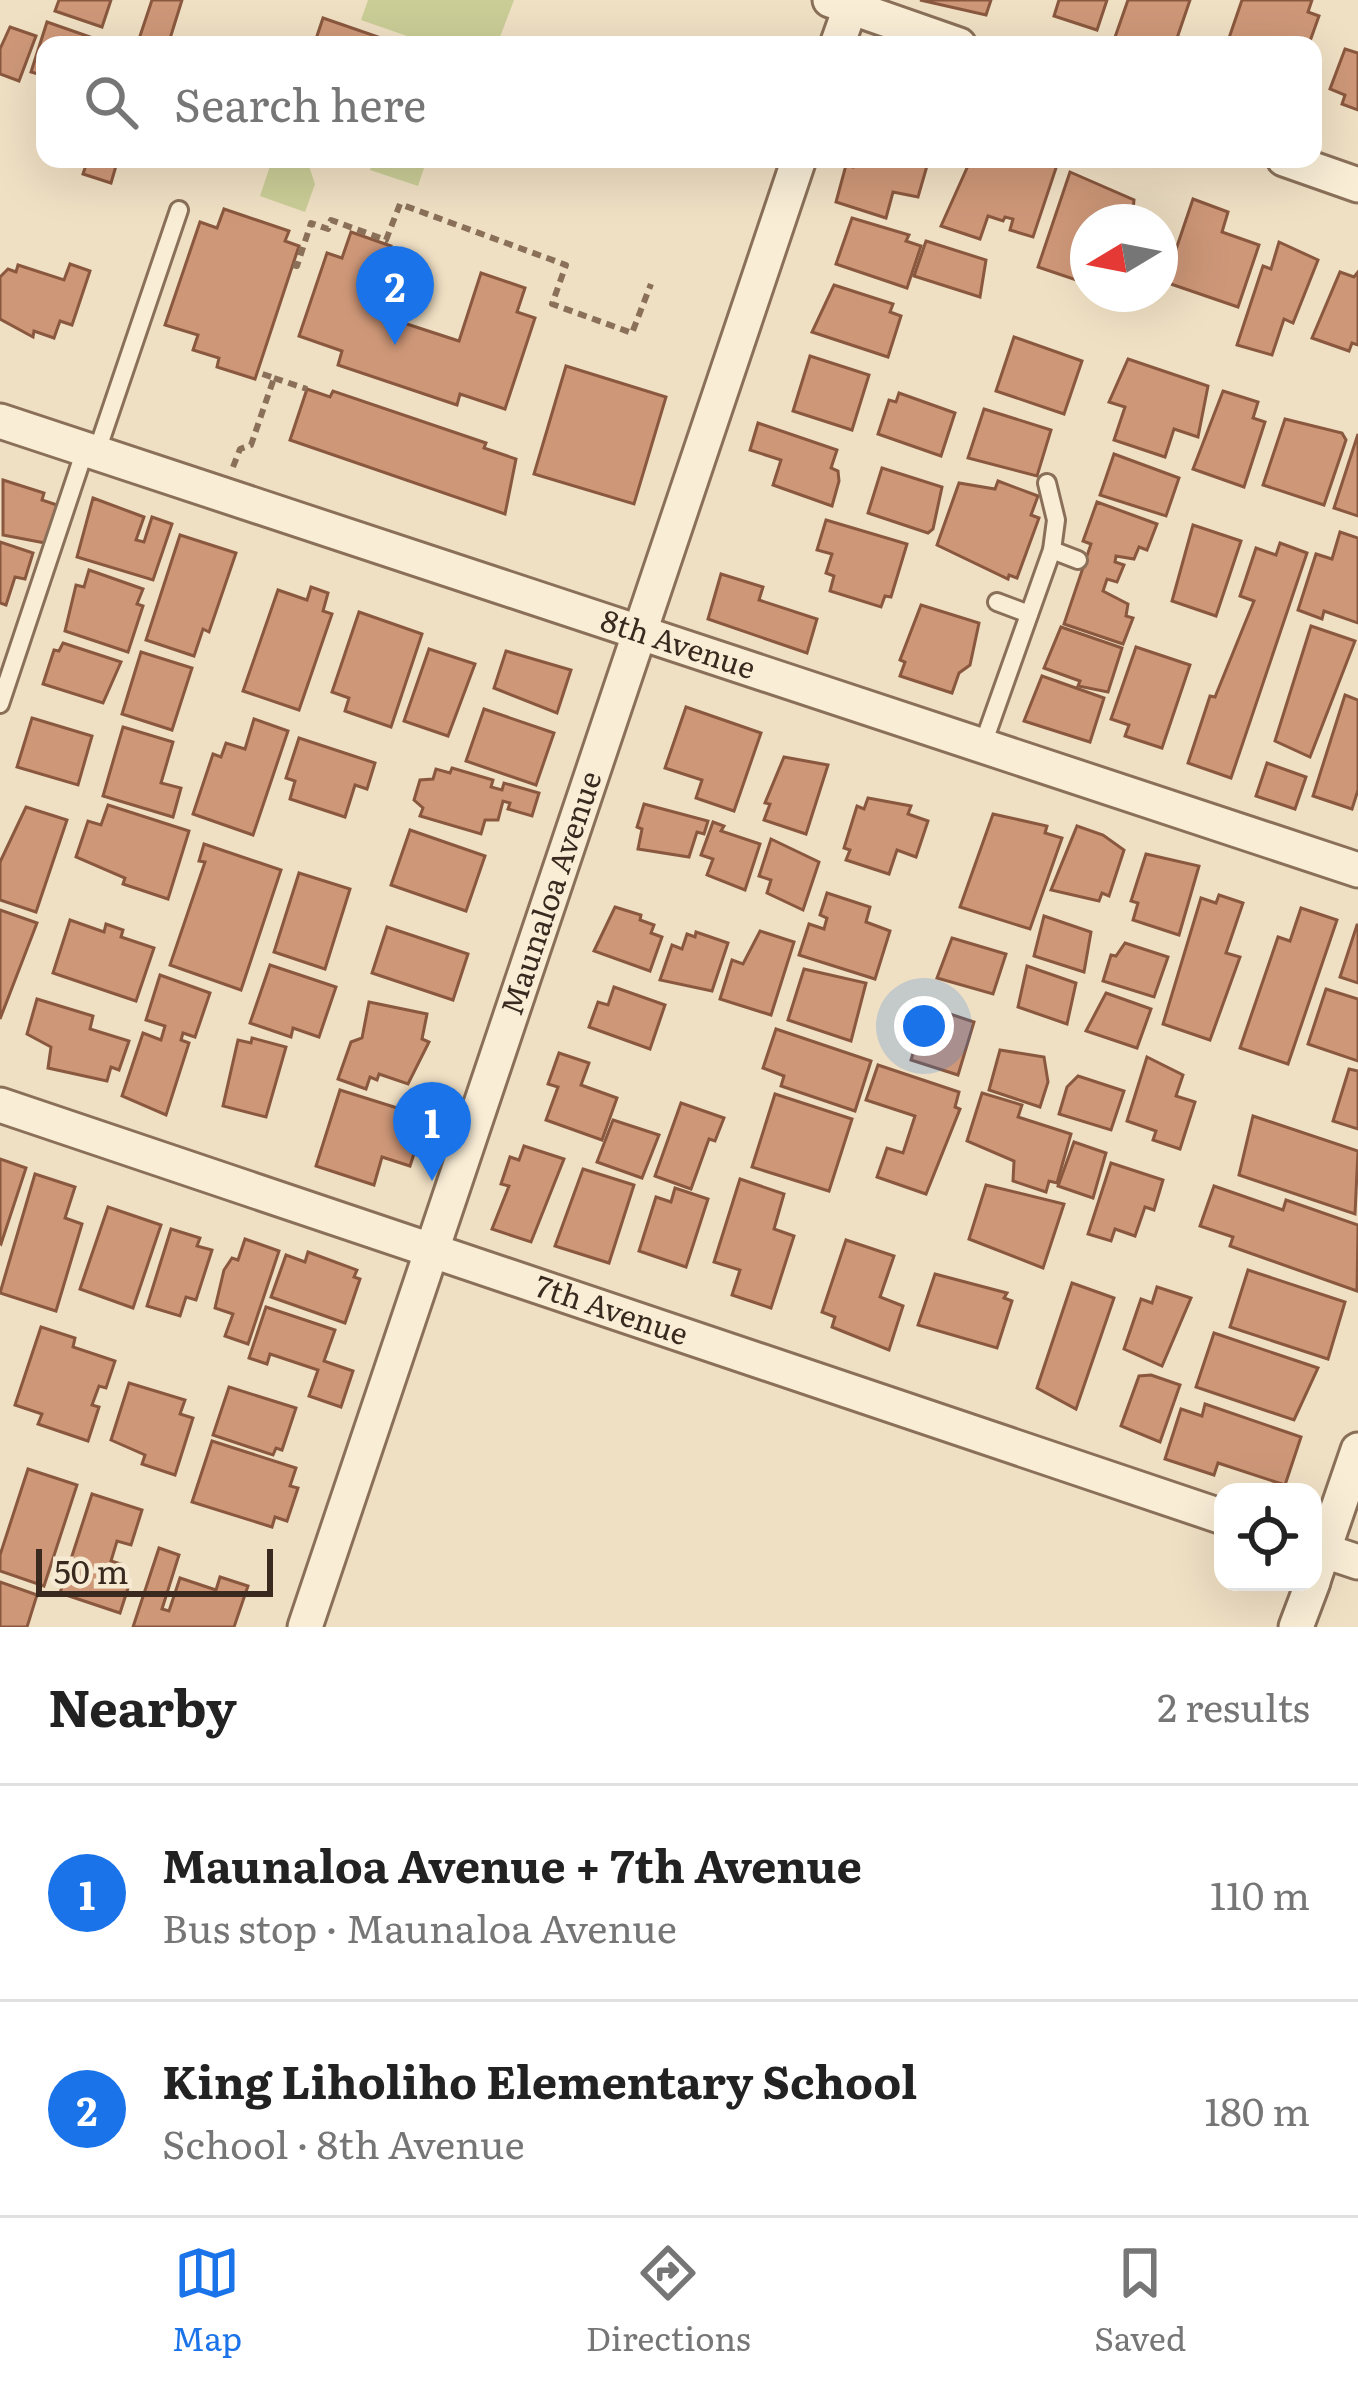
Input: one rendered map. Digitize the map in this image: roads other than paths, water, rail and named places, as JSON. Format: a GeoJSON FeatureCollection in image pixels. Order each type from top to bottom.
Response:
{"type":"FeatureCollection","features":[{"type":"Feature","properties":{"kind":"street"},"geometry":{"type":"LineString","coordinates":[[838,36],[844,2],[935,36]]}},
{"type":"Feature","properties":{"kind":"street","name":"Maunaloa Avenue"},"geometry":{"type":"LineString","coordinates":[[305,1627],[796,168]]}},
{"type":"Feature","properties":{"kind":"street"},"geometry":{"type":"LineString","coordinates":[[1310,168],[1358,185]]}},
{"type":"Feature","properties":{"kind":"street","name":"8th Avenue"},"geometry":{"type":"LineString","coordinates":[[0,422],[1358,870]]}},
{"type":"Feature","properties":{"kind":"street","name":"7th Avenue"},"geometry":{"type":"LineString","coordinates":[[0,1105],[1214,1514]]}},
{"type":"Feature","properties":{"kind":"street"},"geometry":{"type":"LineString","coordinates":[[1322,1549],[1358,1450]]}},
{"type":"Feature","properties":{"kind":"street"},"geometry":{"type":"LineString","coordinates":[[1322,1565],[1358,1562]]}},
{"type":"Feature","properties":{"kind":"street"},"geometry":{"type":"LineString","coordinates":[[1296,1627],[1308,1591]]}},
{"type":"Feature","properties":{"kind":"lane"},"geometry":{"type":"LineString","coordinates":[[0,704],[179,210]]}},
{"type":"Feature","properties":{"kind":"lane"},"geometry":{"type":"LineString","coordinates":[[982,747],[1052,550],[1056,520],[1047,483]]}},
{"type":"Feature","properties":{"kind":"lane"},"geometry":{"type":"LineString","coordinates":[[1052,550],[1078,560]]}},
{"type":"Feature","properties":{"kind":"lane"},"geometry":{"type":"LineString","coordinates":[[997,602],[1029,614]]}},
{"type":"Feature","properties":{"kind":"place","name":"King Liholiho Elementary School"},"geometry":{"type":"Point","coordinates":[395,345]}},
{"type":"Feature","properties":{"kind":"place","name":"Maunaloa Avenue + 7th Avenue"},"geometry":{"type":"Point","coordinates":[432,1181]}}]}
